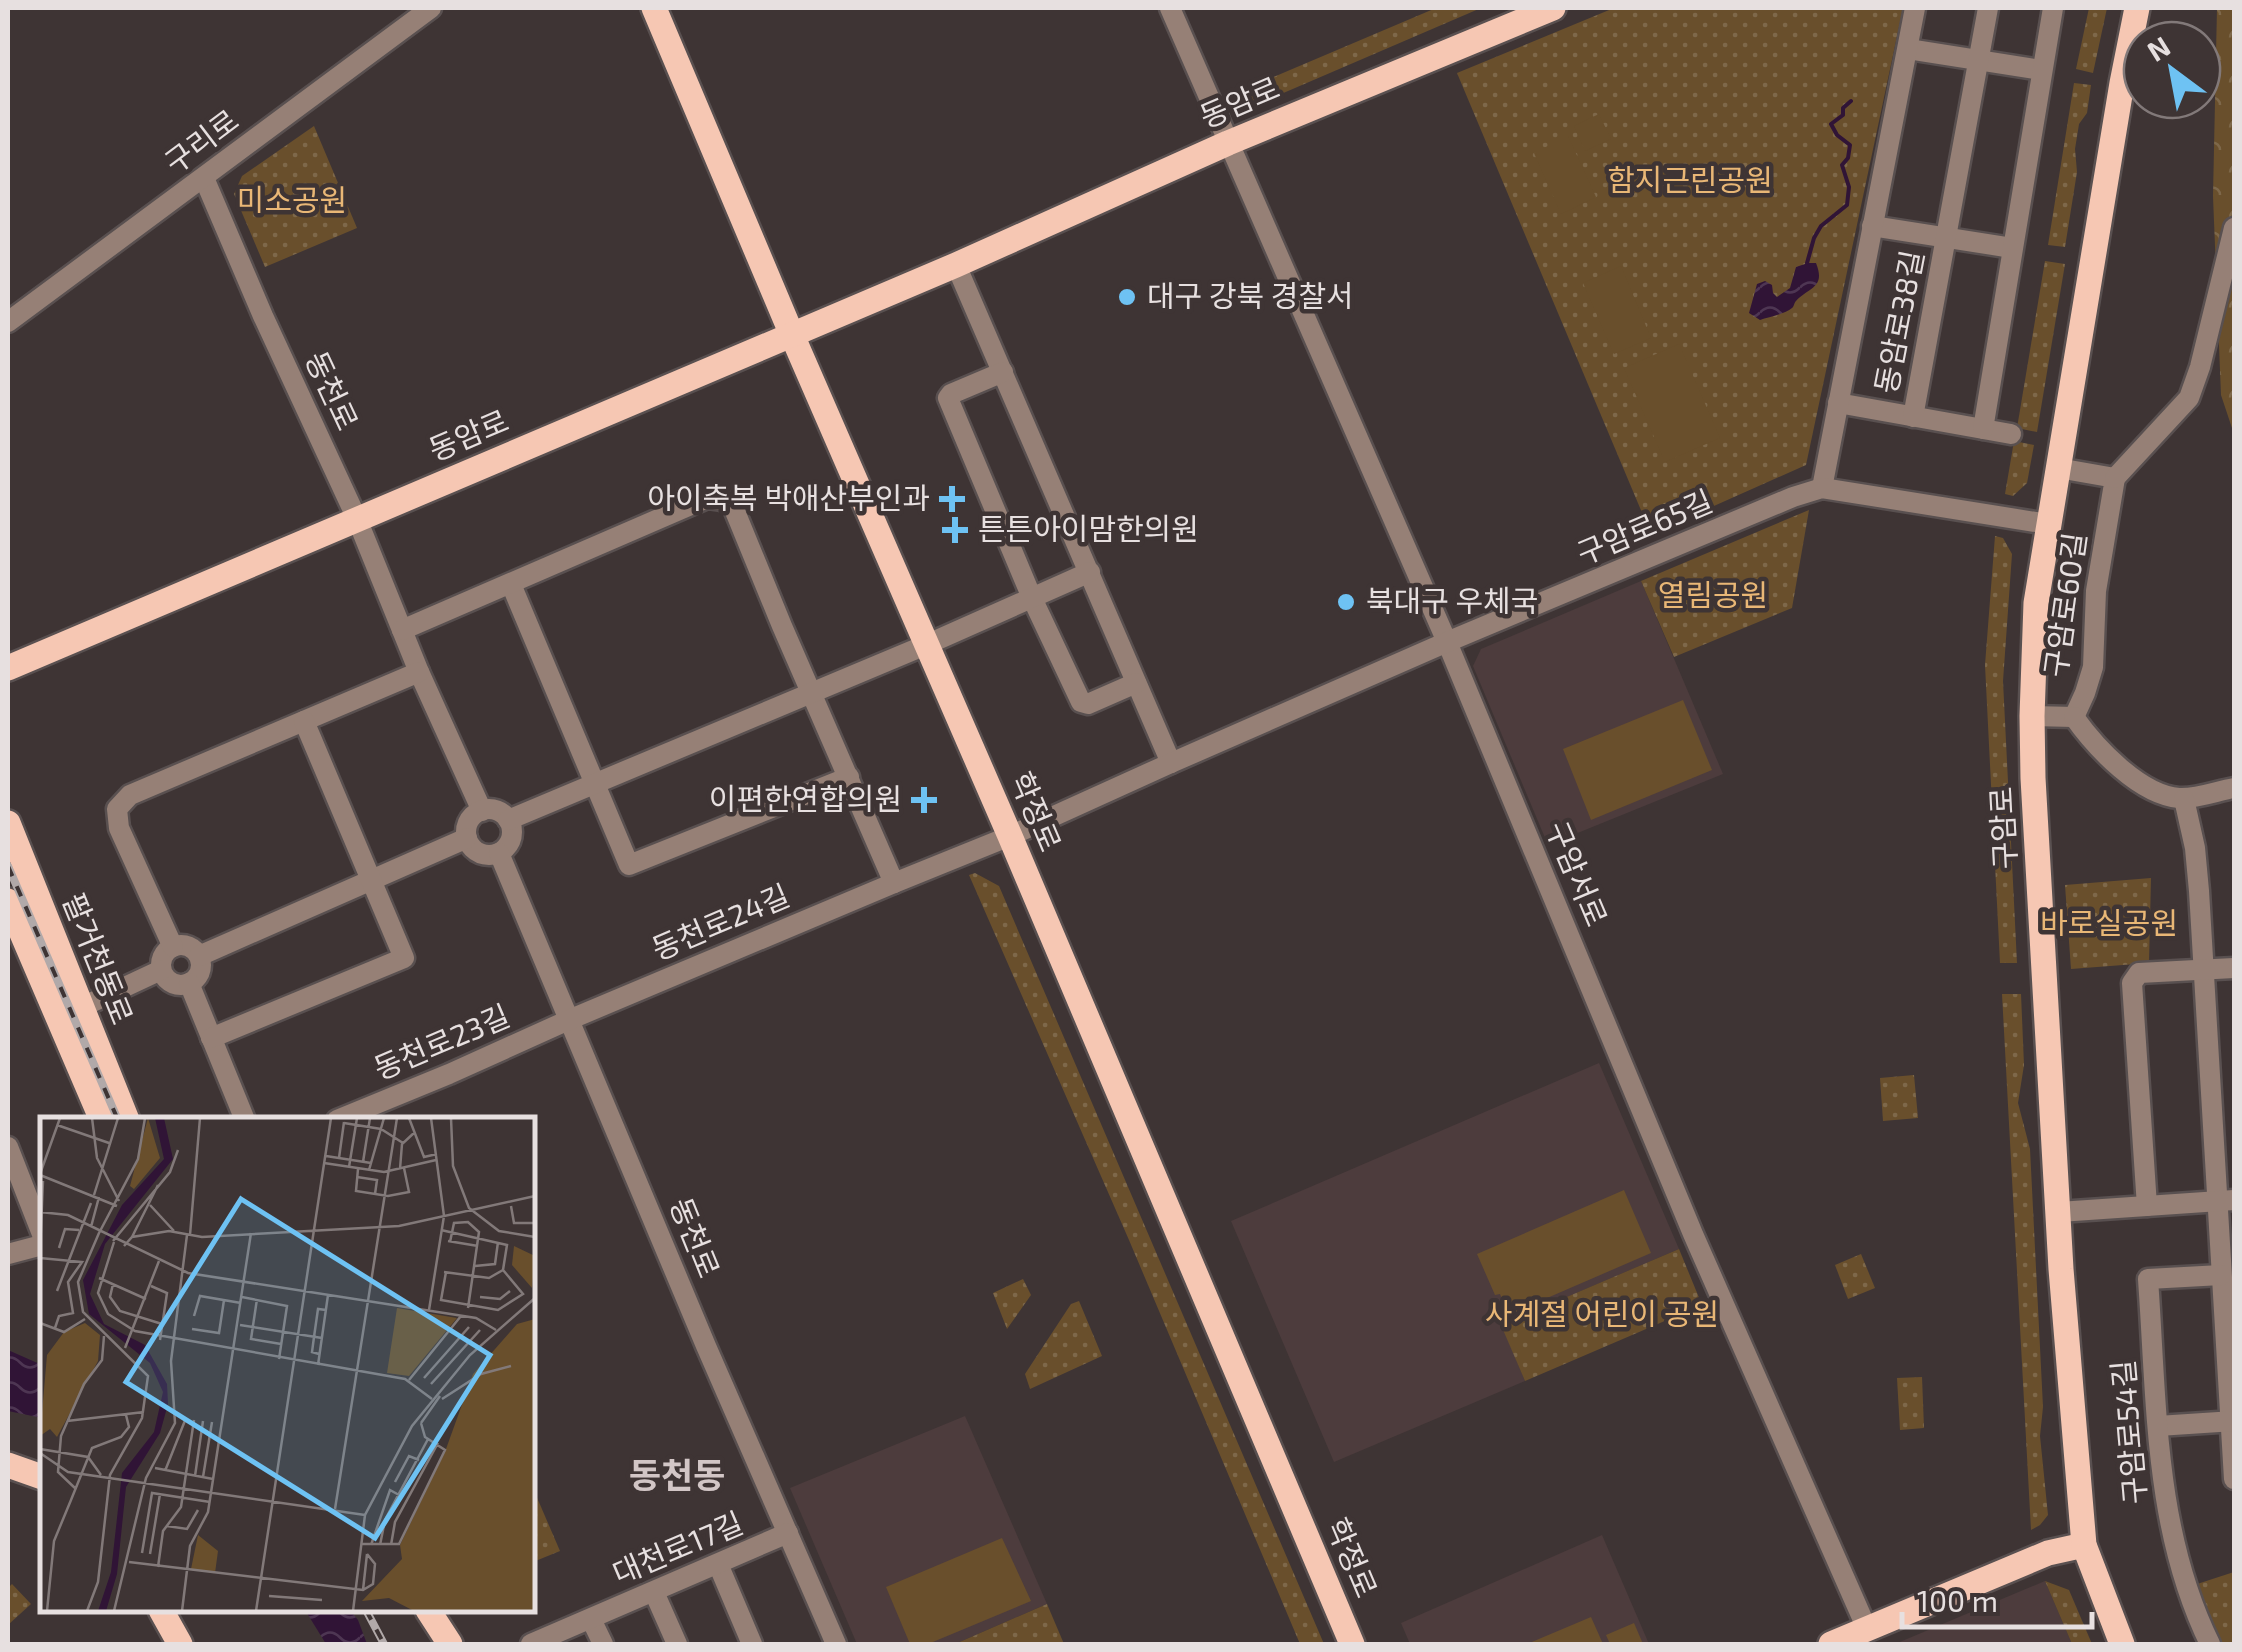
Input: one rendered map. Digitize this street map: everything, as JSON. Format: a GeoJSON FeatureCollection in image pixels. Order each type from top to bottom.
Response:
{"type":"FeatureCollection","features":[{"type":"Feature","properties":{"kind":"main road","name":"학정로"},"geometry":{"type":"LineString","coordinates":[[654,8],[1352,1644]]}},
{"type":"Feature","properties":{"kind":"main road","name":"동암로"},"geometry":{"type":"LineString","coordinates":[[8,668],[956,266],[1228,143],[1552,8]]}},
{"type":"Feature","properties":{"kind":"main road","name":"구암로"},"geometry":{"type":"LineString","coordinates":[[2122,1644],[2084,1544],[2074,1444],[2032,716],[2036,603],[2137,8]]}},
{"type":"Feature","properties":{"kind":"main road","name":"팔거천동로"},"geometry":{"type":"LineString","coordinates":[[8,823],[126,1117]]}},
{"type":"Feature","properties":{"kind":"main road","name":"팔거천동로"},"geometry":{"type":"LineString","coordinates":[[8,902],[101,1117]]}},
{"type":"Feature","properties":{"kind":"main road"},"geometry":{"type":"LineString","coordinates":[[8,1465],[40,1476]]}},
{"type":"Feature","properties":{"kind":"main road"},"geometry":{"type":"LineString","coordinates":[[1831,1644],[2048,1553],[2084,1544]]}},
{"type":"Feature","properties":{"kind":"main road"},"geometry":{"type":"LineString","coordinates":[[162,1612],[180,1644]]}},
{"type":"Feature","properties":{"kind":"main road"},"geometry":{"type":"LineString","coordinates":[[429,1612],[450,1644]]}},
{"type":"Feature","properties":{"kind":"main road"},"geometry":{"type":"LineString","coordinates":[[448,1612],[466,1644]]}},
{"type":"Feature","properties":{"kind":"street","name":"구리로"},"geometry":{"type":"LineString","coordinates":[[8,322],[431,8]]}},
{"type":"Feature","properties":{"kind":"street","name":"구암서로"},"geometry":{"type":"LineString","coordinates":[[1170,8],[1447,642],[1693,1234],[1867,1629]]}},
{"type":"Feature","properties":{"kind":"street","name":"동암로38길"},"geometry":{"type":"LineString","coordinates":[[1822,488],[1916,8]]}},
{"type":"Feature","properties":{"kind":"street","name":"동암로38길"},"geometry":{"type":"LineString","coordinates":[[1913,418],[1988,8]]}},
{"type":"Feature","properties":{"kind":"street"},"geometry":{"type":"LineString","coordinates":[[1983,429],[2054,8]]}},
{"type":"Feature","properties":{"kind":"street"},"geometry":{"type":"LineString","coordinates":[[1908,49],[2041,70]]}},
{"type":"Feature","properties":{"kind":"street","name":"동천로"},"geometry":{"type":"LineString","coordinates":[[204,178],[482,810]]}},
{"type":"Feature","properties":{"kind":"street","name":"동암로38길"},"geometry":{"type":"LineString","coordinates":[[1872,226],[2012,248]]}},
{"type":"Feature","properties":{"kind":"street"},"geometry":{"type":"LineString","coordinates":[[2058,468],[2115,478],[2190,398],[2234,228]]}},
{"type":"Feature","properties":{"kind":"street"},"geometry":{"type":"LineString","coordinates":[[956,266],[1170,762]]}},
{"type":"Feature","properties":{"kind":"street"},"geometry":{"type":"LineString","coordinates":[[1003,372],[948,398],[1032,598],[1082,702],[1088,704],[1136,683]]}},
{"type":"Feature","properties":{"kind":"street","name":"동암로38길"},"geometry":{"type":"LineString","coordinates":[[1838,403],[2011,434]]}},
{"type":"Feature","properties":{"kind":"street","name":"구암로60길"},"geometry":{"type":"LineString","coordinates":[[2115,478],[2096,592],[2093,667],[2074,717],[2087,736],[2140,783],[2159,795],[2184,799]]}},
{"type":"Feature","properties":{"kind":"street","name":"구암로65길"},"geometry":{"type":"LineString","coordinates":[[1010,836],[1447,642],[1822,488],[2048,524]]}},
{"type":"Feature","properties":{"kind":"street"},"geometry":{"type":"LineString","coordinates":[[402,630],[708,498],[732,504],[894,882]]}},
{"type":"Feature","properties":{"kind":"street"},"geometry":{"type":"LineString","coordinates":[[508,820],[1090,572]]}},
{"type":"Feature","properties":{"kind":"street"},"geometry":{"type":"LineString","coordinates":[[511,584],[629,865],[849,778]]}},
{"type":"Feature","properties":{"kind":"street"},"geometry":{"type":"LineString","coordinates":[[173,947],[120,828],[117,809],[130,795],[419,672]]}},
{"type":"Feature","properties":{"kind":"street"},"geometry":{"type":"LineString","coordinates":[[2032,716],[2074,717]]}},
{"type":"Feature","properties":{"kind":"street"},"geometry":{"type":"LineString","coordinates":[[212,1038],[404,958],[304,721]]}},
{"type":"Feature","properties":{"kind":"street"},"geometry":{"type":"LineString","coordinates":[[2234,788],[2184,799],[2195,848],[2226,1200],[2221,1275],[2234,1479]]}},
{"type":"Feature","properties":{"kind":"street"},"geometry":{"type":"LineString","coordinates":[[482,810],[496,811],[508,820],[510,842],[499,853],[492,855],[472,848],[466,826],[482,810]]}},
{"type":"Feature","properties":{"kind":"street","name":"동천로24길"},"geometry":{"type":"LineString","coordinates":[[571,1019],[1010,836]]}},
{"type":"Feature","properties":{"kind":"street"},"geometry":{"type":"LineString","coordinates":[[199,956],[467,838]]}},
{"type":"Feature","properties":{"kind":"street","name":"동천로"},"geometry":{"type":"LineString","coordinates":[[499,853],[836,1644]]}},
{"type":"Feature","properties":{"kind":"street"},"geometry":{"type":"LineString","coordinates":[[188,946],[199,956],[200,969],[188,984],[172,983],[161,970],[164,954],[173,947],[188,946]]}},
{"type":"Feature","properties":{"kind":"street"},"geometry":{"type":"LineString","coordinates":[[2147,1206],[2132,983],[2140,973],[2234,968]]}},
{"type":"Feature","properties":{"kind":"street"},"geometry":{"type":"LineString","coordinates":[[82,1006],[161,970]]}},
{"type":"Feature","properties":{"kind":"street"},"geometry":{"type":"LineString","coordinates":[[188,984],[244,1117]]}},
{"type":"Feature","properties":{"kind":"street","name":"동천로23길"},"geometry":{"type":"LineString","coordinates":[[344,1117],[571,1019]]}},
{"type":"Feature","properties":{"kind":"street"},"geometry":{"type":"LineString","coordinates":[[8,1147],[40,1229]]}},
{"type":"Feature","properties":{"kind":"street"},"geometry":{"type":"LineString","coordinates":[[2059,1212],[2226,1200]]}},
{"type":"Feature","properties":{"kind":"street"},"geometry":{"type":"LineString","coordinates":[[8,1254],[40,1246]]}},
{"type":"Feature","properties":{"kind":"street","name":"구암로54길"},"geometry":{"type":"LineString","coordinates":[[2210,1644],[2186,1590],[2165,1503],[2148,1279],[2221,1275]]}},
{"type":"Feature","properties":{"kind":"street"},"geometry":{"type":"LineString","coordinates":[[2158,1426],[2232,1421]]}},
{"type":"Feature","properties":{"kind":"street","name":"대천로17길"},"geometry":{"type":"LineString","coordinates":[[532,1644],[788,1533]]}},
{"type":"Feature","properties":{"kind":"street"},"geometry":{"type":"LineString","coordinates":[[718,1564],[752,1644]]}},
{"type":"Feature","properties":{"kind":"street"},"geometry":{"type":"LineString","coordinates":[[654,1592],[676,1644]]}},
{"type":"Feature","properties":{"kind":"street","name":"대천로17길"},"geometry":{"type":"LineString","coordinates":[[591,1618],[603,1644]]}},
{"type":"Feature","properties":{"kind":"shaded area"},"geometry":{"type":"Polygon","coordinates":[[[1641,581],[1723,774],[1548,845],[1473,666],[1481,649],[1641,581]]]}},
{"type":"Feature","properties":{"kind":"shaded area"},"geometry":{"type":"Polygon","coordinates":[[[1599,1063],[1679,1249],[1502,1325],[1525,1381],[1334,1462],[1231,1221],[1599,1063]]]}},
{"type":"Feature","properties":{"kind":"shaded area"},"geometry":{"type":"Polygon","coordinates":[[[965,1416],[1047,1604],[955,1644],[857,1644],[790,1488],[965,1416]]]}},
{"type":"Feature","properties":{"kind":"shaded area"},"geometry":{"type":"Polygon","coordinates":[[[1602,1535],[1649,1644],[1410,1644],[1401,1623],[1602,1535]]]}},
{"type":"Feature","properties":{"kind":"shaded area"},"geometry":{"type":"Polygon","coordinates":[[[2045,1581],[2072,1644],[1895,1644],[2045,1581]]]}},
{"type":"Feature","properties":{"kind":"green space"},"geometry":{"type":"Polygon","coordinates":[[[1436,8],[1481,8],[1253,106],[1229,96],[1436,8]]]}},
{"type":"Feature","properties":{"kind":"green space","name":"함지근린공원"},"geometry":{"type":"Polygon","coordinates":[[[1614,8],[1903,8],[1806,465],[1651,534],[1457,73],[1614,8]]]}},
{"type":"Feature","properties":{"kind":"green space"},"geometry":{"type":"Polygon","coordinates":[[[2089,8],[2107,8],[2093,73],[2076,69],[2089,8]]]}},
{"type":"Feature","properties":{"kind":"green space"},"geometry":{"type":"Polygon","coordinates":[[[2217,8],[2234,8],[2234,434],[2221,395],[2213,196],[2215,120],[2222,120],[2222,20],[2217,20],[2217,8]]]}},
{"type":"Feature","properties":{"kind":"green space"},"geometry":{"type":"Polygon","coordinates":[[[2074,83],[2091,85],[2087,113],[2079,124],[2077,172],[2065,247],[2048,245],[2074,83]]]}},
{"type":"Feature","properties":{"kind":"green space"},"geometry":{"type":"Polygon","coordinates":[[[1599,114],[1611,139],[1585,151],[1574,126],[1599,114]]]}},
{"type":"Feature","properties":{"kind":"green space","name":"미소공원"},"geometry":{"type":"Polygon","coordinates":[[[314,126],[357,228],[265,267],[234,194],[242,176],[314,126]]]}},
{"type":"Feature","properties":{"kind":"green space"},"geometry":{"type":"Polygon","coordinates":[[[1568,136],[1596,197],[1561,214],[1534,153],[1568,136]]]}},
{"type":"Feature","properties":{"kind":"green space"},"geometry":{"type":"Polygon","coordinates":[[[2045,261],[2065,264],[2037,432],[2017,428],[2045,261]]]}},
{"type":"Feature","properties":{"kind":"green space"},"geometry":{"type":"Polygon","coordinates":[[[1621,266],[1651,338],[1614,354],[1583,283],[1621,266]]]}},
{"type":"Feature","properties":{"kind":"green space"},"geometry":{"type":"Polygon","coordinates":[[[1679,344],[1720,438],[1665,462],[1624,368],[1679,344]]]}},
{"type":"Feature","properties":{"kind":"green space"},"geometry":{"type":"Polygon","coordinates":[[[2014,441],[2034,445],[2027,483],[2013,496],[2005,494],[2014,441]]]}},
{"type":"Feature","properties":{"kind":"green space","name":"열림공원"},"geometry":{"type":"Polygon","coordinates":[[[1809,510],[1792,608],[1674,657],[1641,581],[1809,510]]]}},
{"type":"Feature","properties":{"kind":"green space"},"geometry":{"type":"Polygon","coordinates":[[[1995,536],[2003,538],[2012,554],[2003,681],[2017,963],[2000,963],[1985,665],[1995,536]]]}},
{"type":"Feature","properties":{"kind":"green space"},"geometry":{"type":"Polygon","coordinates":[[[1683,700],[1712,770],[1591,820],[1563,749],[1683,700]]]}},
{"type":"Feature","properties":{"kind":"green space"},"geometry":{"type":"Polygon","coordinates":[[[975,873],[999,886],[1324,1644],[1300,1644],[969,875],[975,873]]]}},
{"type":"Feature","properties":{"kind":"green space","name":"바로실공원"},"geometry":{"type":"Polygon","coordinates":[[[2151,878],[2149,963],[2071,969],[2065,885],[2151,878]]]}},
{"type":"Feature","properties":{"kind":"green space"},"geometry":{"type":"Polygon","coordinates":[[[2002,994],[2021,994],[2024,1065],[2018,1103],[2030,1149],[2043,1407],[2040,1436],[2048,1515],[2031,1530],[2002,994]]]}},
{"type":"Feature","properties":{"kind":"green space"},"geometry":{"type":"Polygon","coordinates":[[[1914,1075],[1918,1118],[1883,1121],[1880,1078],[1914,1075]]]}},
{"type":"Feature","properties":{"kind":"green space"},"geometry":{"type":"Polygon","coordinates":[[[1624,1190],[1651,1253],[1508,1315],[1477,1254],[1624,1190]]]}},
{"type":"Feature","properties":{"kind":"green space","name":"사계절 어린이 공원"},"geometry":{"type":"Polygon","coordinates":[[[1679,1249],[1702,1305],[1525,1381],[1501,1325],[1679,1249]]]}},
{"type":"Feature","properties":{"kind":"green space"},"geometry":{"type":"Polygon","coordinates":[[[1861,1254],[1875,1288],[1848,1299],[1835,1265],[1861,1254]]]}},
{"type":"Feature","properties":{"kind":"green space"},"geometry":{"type":"Polygon","coordinates":[[[1023,1279],[1031,1295],[1007,1329],[993,1293],[1023,1279]]]}},
{"type":"Feature","properties":{"kind":"green space"},"geometry":{"type":"Polygon","coordinates":[[[1079,1301],[1102,1356],[1030,1389],[1025,1374],[1071,1304],[1079,1301]]]}},
{"type":"Feature","properties":{"kind":"green space"},"geometry":{"type":"Polygon","coordinates":[[[1922,1377],[1924,1428],[1900,1430],[1897,1378],[1922,1377]]]}},
{"type":"Feature","properties":{"kind":"green space"},"geometry":{"type":"Polygon","coordinates":[[[535,1493],[560,1551],[535,1561],[535,1493]]]}},
{"type":"Feature","properties":{"kind":"green space"},"geometry":{"type":"Polygon","coordinates":[[[1002,1538],[1031,1601],[928,1644],[910,1644],[886,1587],[1002,1538]]]}},
{"type":"Feature","properties":{"kind":"green space"},"geometry":{"type":"Polygon","coordinates":[[[2234,1572],[2234,1644],[2217,1644],[2191,1586],[2234,1572]]]}},
{"type":"Feature","properties":{"kind":"green space"},"geometry":{"type":"Polygon","coordinates":[[[2045,1581],[2069,1590],[2092,1644],[2072,1644],[2045,1581]]]}},
{"type":"Feature","properties":{"kind":"green space"},"geometry":{"type":"Polygon","coordinates":[[[12,1584],[31,1604],[9,1624],[8,1588],[12,1584]]]}},
{"type":"Feature","properties":{"kind":"green space"},"geometry":{"type":"Polygon","coordinates":[[[1047,1604],[1064,1644],[955,1644],[1047,1604]]]}},
{"type":"Feature","properties":{"kind":"green space"},"geometry":{"type":"Polygon","coordinates":[[[1591,1617],[1603,1644],[1527,1644],[1591,1617]]]}},
{"type":"Feature","properties":{"kind":"green space"},"geometry":{"type":"Polygon","coordinates":[[[1634,1623],[1643,1644],[1610,1644],[1606,1635],[1634,1623]]]}},
{"type":"Feature","properties":{"kind":"water"},"geometry":{"type":"Polygon","coordinates":[[[1816,263],[1819,278],[1793,307],[1760,320],[1749,313],[1757,284],[1765,281],[1772,285],[1777,297],[1790,288],[1796,267],[1816,263]]]}},
{"type":"Feature","properties":{"kind":"water"},"geometry":{"type":"Polygon","coordinates":[[[8,1350],[40,1364],[40,1418],[8,1411],[8,1350]]]}},
{"type":"Feature","properties":{"kind":"water"},"geometry":{"type":"Polygon","coordinates":[[[306,1612],[352,1612],[367,1644],[326,1644],[306,1612]]]}},
{"type":"Feature","properties":{"kind":"waterway"},"geometry":{"type":"LineString","coordinates":[[1807,263],[1821,226],[1847,205],[1849,187],[1842,165],[1850,145],[1831,124],[1843,115],[1843,108],[1851,101]]}},
{"type":"Feature","properties":{"kind":"railway"},"geometry":{"type":"LineString","coordinates":[[8,866],[117,1117]]}},
{"type":"Feature","properties":{"kind":"railway"},"geometry":{"type":"LineString","coordinates":[[367,1612],[384,1644]]}},
{"type":"Feature","properties":{"kind":"place","name":"대구 강북 경찰서"},"geometry":{"type":"Point","coordinates":[1127,297]}},
{"type":"Feature","properties":{"kind":"place","name":"아이축복 박애산부인과"},"geometry":{"type":"Point","coordinates":[952,499]}},
{"type":"Feature","properties":{"kind":"place","name":"튼튼아이맘한의원"},"geometry":{"type":"Point","coordinates":[955,530]}},
{"type":"Feature","properties":{"kind":"place","name":"북대구 우체국"},"geometry":{"type":"Point","coordinates":[1346,602]}},
{"type":"Feature","properties":{"kind":"place","name":"이편한연합의원"},"geometry":{"type":"Point","coordinates":[924,800]}},
{"type":"Feature","properties":{"kind":"district","name":"동천동"},"geometry":{"type":"Point","coordinates":[677,1476]}}]}
